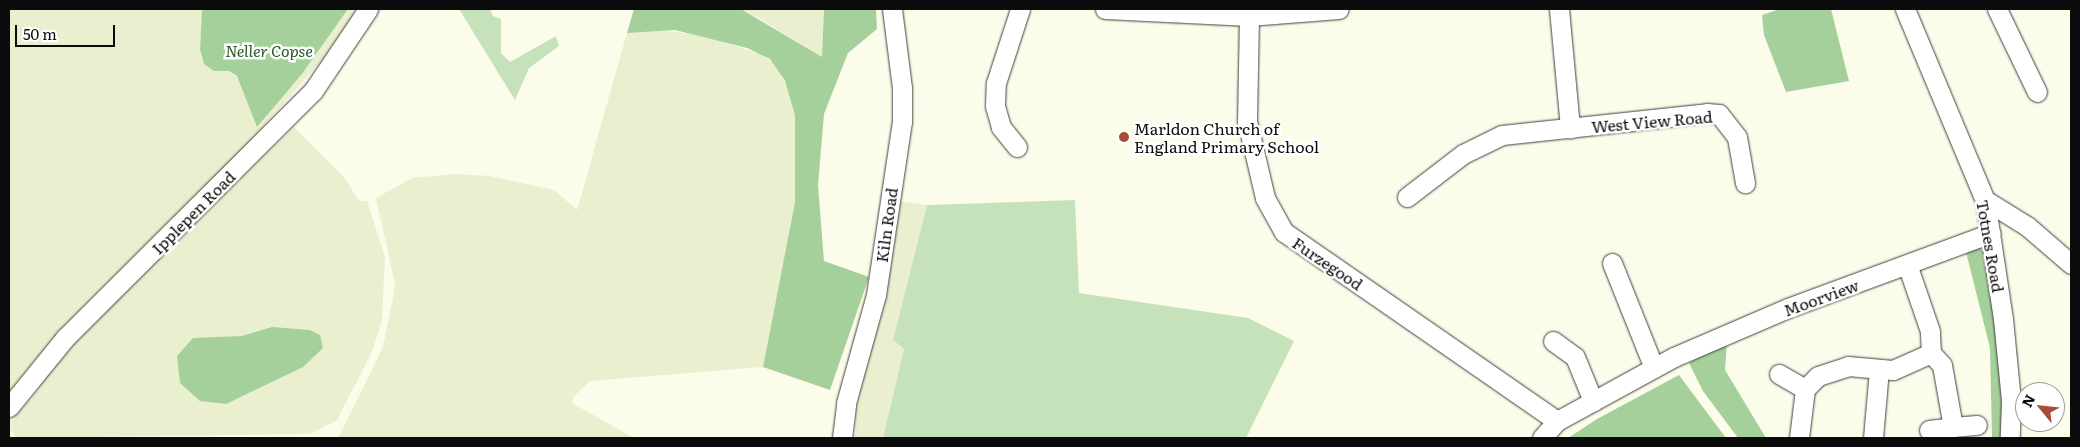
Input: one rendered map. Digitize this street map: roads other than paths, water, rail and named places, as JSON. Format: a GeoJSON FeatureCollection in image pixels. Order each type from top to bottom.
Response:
{"type":"FeatureCollection","features":[{"type":"Feature","properties":{"kind":"street","name":"Ipplepen Road"},"geometry":{"type":"LineString","coordinates":[[9,407],[65,338],[313,91],[368,9]]}},
{"type":"Feature","properties":{"kind":"street","name":"Kiln Road"},"geometry":{"type":"LineString","coordinates":[[842,438],[846,403],[876,295],[902,122],[902,88],[892,9]]}},
{"type":"Feature","properties":{"kind":"street"},"geometry":{"type":"LineString","coordinates":[[1017,147],[1001,127],[995,106],[996,83],[1020,9]]}},
{"type":"Feature","properties":{"kind":"street"},"geometry":{"type":"LineString","coordinates":[[1105,9],[1249,16],[1339,9]]}},
{"type":"Feature","properties":{"kind":"street","name":"West View Road"},"geometry":{"type":"LineString","coordinates":[[1559,9],[1570,128]]}},
{"type":"Feature","properties":{"kind":"street","name":"Totnes Road"},"geometry":{"type":"LineString","coordinates":[[1904,9],[1986,200],[2011,400],[2010,438]]}},
{"type":"Feature","properties":{"kind":"street"},"geometry":{"type":"LineString","coordinates":[[1997,9],[2037,92]]}},
{"type":"Feature","properties":{"kind":"street","name":"Furzegood"},"geometry":{"type":"LineString","coordinates":[[1249,16],[1246,121],[1265,198],[1284,232],[1556,421]]}},
{"type":"Feature","properties":{"kind":"street","name":"West View Road"},"geometry":{"type":"LineString","coordinates":[[1407,197],[1456,159],[1502,135],[1719,114],[1737,137],[1744,183]]}},
{"type":"Feature","properties":{"kind":"street"},"geometry":{"type":"LineString","coordinates":[[1986,200],[2027,226],[2071,264]]}},
{"type":"Feature","properties":{"kind":"street","name":"Moorview"},"geometry":{"type":"LineString","coordinates":[[1556,421],[1654,368],[1788,308],[1908,266],[1991,233]]}},
{"type":"Feature","properties":{"kind":"street"},"geometry":{"type":"LineString","coordinates":[[1612,263],[1654,368]]}},
{"type":"Feature","properties":{"kind":"street"},"geometry":{"type":"LineString","coordinates":[[1908,266],[1930,331],[1931,353],[1942,365],[1953,427]]}},
{"type":"Feature","properties":{"kind":"street"},"geometry":{"type":"LineString","coordinates":[[1553,341],[1575,357],[1593,401]]}},
{"type":"Feature","properties":{"kind":"street"},"geometry":{"type":"LineString","coordinates":[[1799,438],[1805,389],[1831,369],[1848,366],[1893,370],[1931,353]]}},
{"type":"Feature","properties":{"kind":"street"},"geometry":{"type":"LineString","coordinates":[[1874,438],[1879,370]]}},
{"type":"Feature","properties":{"kind":"street"},"geometry":{"type":"LineString","coordinates":[[1779,374],[1805,389]]}},
{"type":"Feature","properties":{"kind":"street"},"geometry":{"type":"LineString","coordinates":[[1542,438],[1556,421]]}},
{"type":"Feature","properties":{"kind":"street"},"geometry":{"type":"LineString","coordinates":[[1929,430],[1977,425]]}},
{"type":"Feature","properties":{"kind":"place","name":"Marldon Church of England Primary School"},"geometry":{"type":"Point","coordinates":[1124,137]}},
{"type":"Feature","properties":{"kind":"park label","name":"Neller Copse"},"geometry":{"type":"Point","coordinates":[269,50]}}]}
